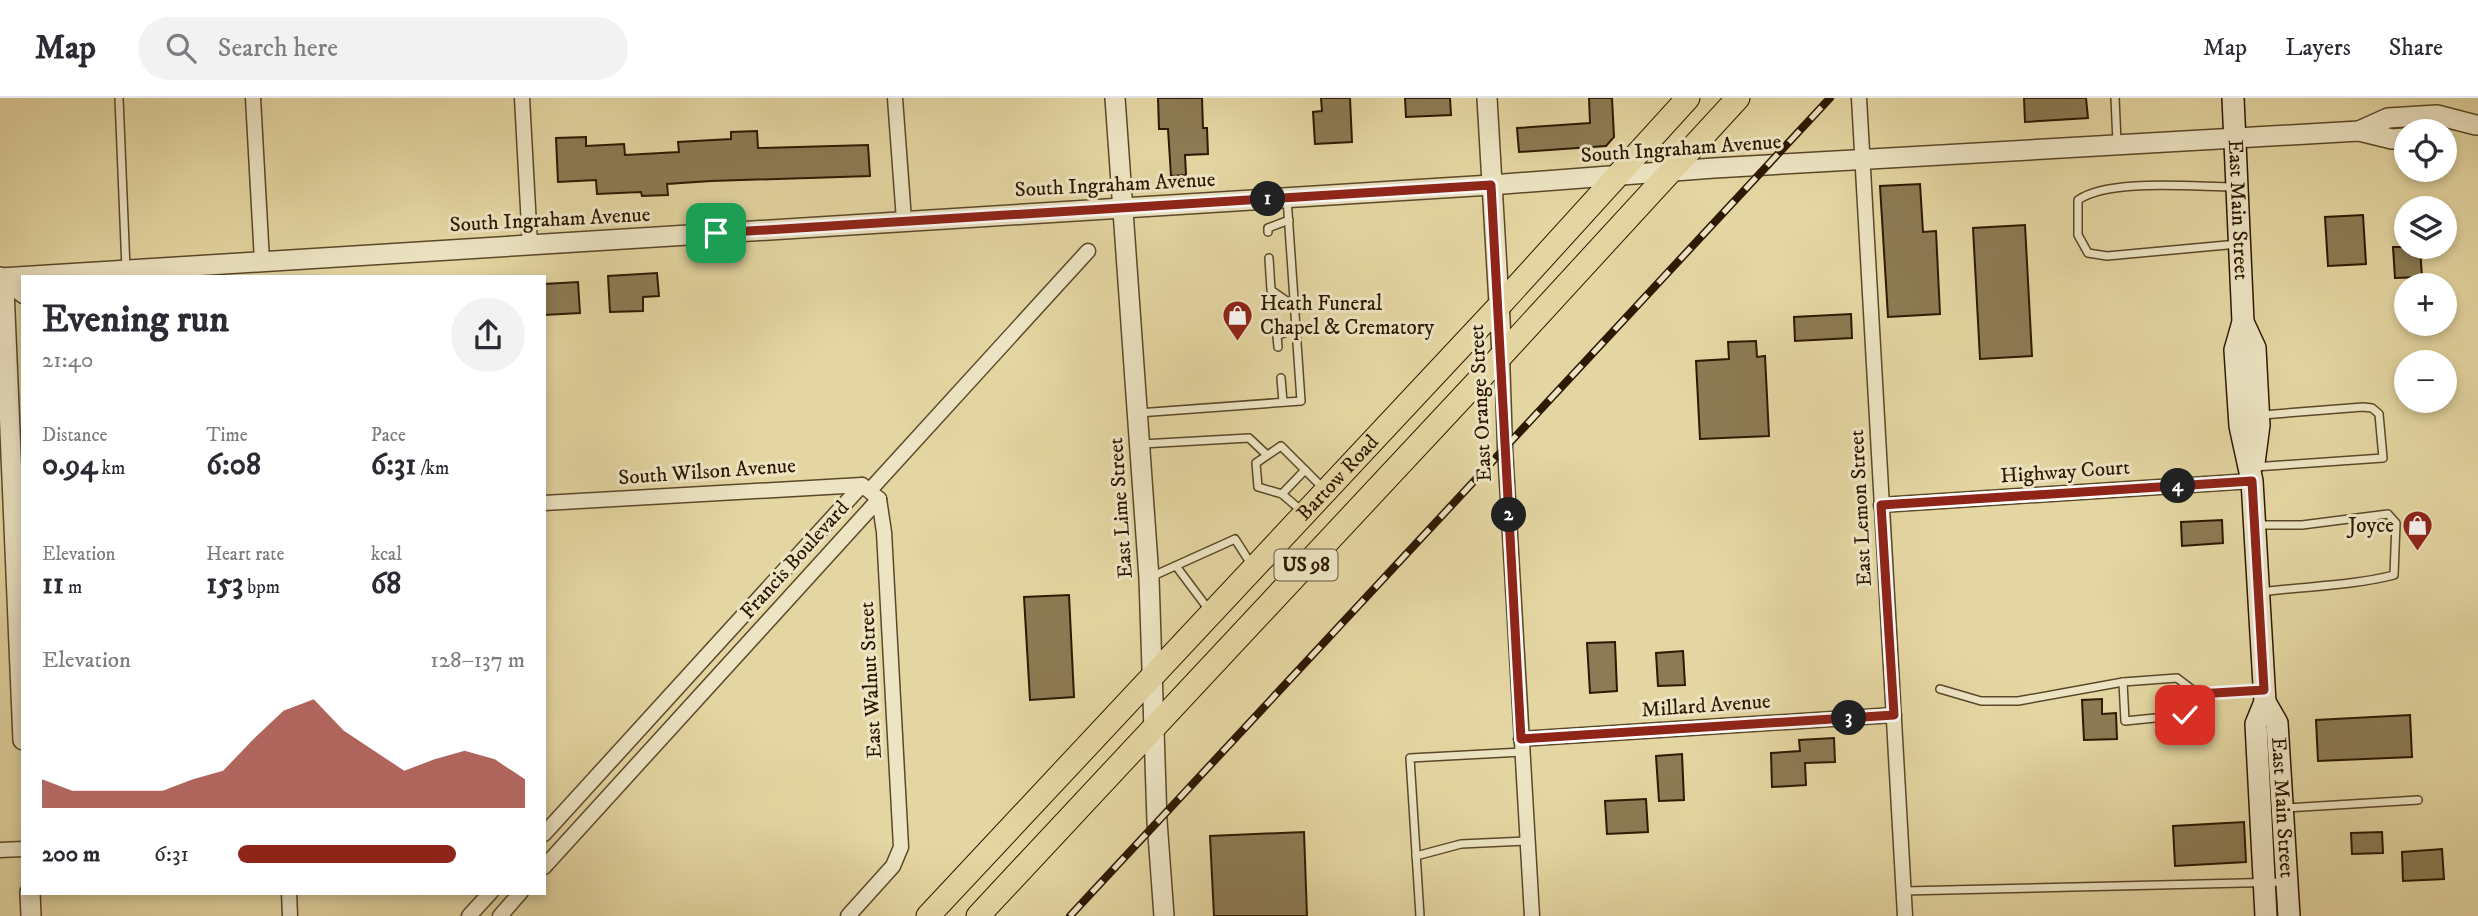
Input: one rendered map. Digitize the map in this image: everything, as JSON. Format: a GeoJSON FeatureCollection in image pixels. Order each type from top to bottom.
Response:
{"type":"FeatureCollection","features":[{"type":"Feature","properties":{"kind":"main road","name":"Bartow Road"},"geometry":{"type":"LineString","coordinates":[[928,916],[1499,306],[1688,98]]}},
{"type":"Feature","properties":{"kind":"main road","name":"Bartow Road"},"geometry":{"type":"LineString","coordinates":[[978,916],[1738,98]]}},
{"type":"Feature","properties":{"kind":"main road","name":"East Main Street"},"geometry":{"type":"LineString","coordinates":[[2233,98],[2243,321],[2235,350],[2240,426],[2253,474]]}},
{"type":"Feature","properties":{"kind":"main road","name":"East Main Street"},"geometry":{"type":"LineString","coordinates":[[2243,321],[2255,348],[2259,415],[2253,474],[2254,525],[2265,696],[2277,723],[2281,808],[2275,883],[2266,916]]}},
{"type":"Feature","properties":{"kind":"main road","name":"East Main Street"},"geometry":{"type":"LineString","coordinates":[[2265,696],[2256,724],[2275,883],[2289,916]]}},
{"type":"Feature","properties":{"kind":"street"},"geometry":{"type":"LineString","coordinates":[[253,98],[262,261]]}},
{"type":"Feature","properties":{"kind":"street"},"geometry":{"type":"LineString","coordinates":[[522,98],[530,245]]}},
{"type":"Feature","properties":{"kind":"street"},"geometry":{"type":"LineString","coordinates":[[895,98],[904,220]]}},
{"type":"Feature","properties":{"kind":"street","name":"East Lime Street"},"geometry":{"type":"LineString","coordinates":[[1115,98],[1149,578],[1164,916]]}},
{"type":"Feature","properties":{"kind":"street","name":"East Orange Street"},"geometry":{"type":"LineString","coordinates":[[1487,98],[1532,916]]}},
{"type":"Feature","properties":{"kind":"street","name":"East Lemon Street"},"geometry":{"type":"LineString","coordinates":[[1862,100],[1862,160],[1905,916]]}},
{"type":"Feature","properties":{"kind":"street"},"geometry":{"type":"LineString","coordinates":[[2359,131],[2388,118],[2437,115],[2477,125]]}},
{"type":"Feature","properties":{"kind":"street"},"geometry":{"type":"LineString","coordinates":[[2457,131],[2477,125]]}},
{"type":"Feature","properties":{"kind":"street","name":"South Ingraham Avenue"},"geometry":{"type":"LineString","coordinates":[[47,275],[1491,185],[1670,170],[2359,131]]}},
{"type":"Feature","properties":{"kind":"street"},"geometry":{"type":"LineString","coordinates":[[2359,131],[2394,139]]}},
{"type":"Feature","properties":{"kind":"street","name":"Francis Boulevard"},"geometry":{"type":"LineString","coordinates":[[546,865],[693,702],[871,492],[1088,251]]}},
{"type":"Feature","properties":{"kind":"street","name":"South Ingraham Avenue"},"geometry":{"type":"LineString","coordinates":[[0,278],[21,277]]}},
{"type":"Feature","properties":{"kind":"street"},"geometry":{"type":"LineString","coordinates":[[0,278],[21,294]]}},
{"type":"Feature","properties":{"kind":"street"},"geometry":{"type":"LineString","coordinates":[[0,278],[4,288],[7,556],[21,717]]}},
{"type":"Feature","properties":{"kind":"street","name":"Highway Court"},"geometry":{"type":"LineString","coordinates":[[1881,505],[2253,474]]}},
{"type":"Feature","properties":{"kind":"street","name":"Francis Boulevard"},"geometry":{"type":"LineString","coordinates":[[546,832],[676,688],[871,492]]}},
{"type":"Feature","properties":{"kind":"street","name":"South Wilson Avenue"},"geometry":{"type":"LineString","coordinates":[[546,503],[871,492]]}},
{"type":"Feature","properties":{"kind":"street","name":"East Walnut Street"},"geometry":{"type":"LineString","coordinates":[[848,916],[892,866],[901,847],[884,532],[871,492]]}},
{"type":"Feature","properties":{"kind":"street"},"geometry":{"type":"LineString","coordinates":[[676,688],[693,702]]}},
{"type":"Feature","properties":{"kind":"street","name":"Millard Avenue"},"geometry":{"type":"LineString","coordinates":[[1522,746],[1894,715]]}},
{"type":"Feature","properties":{"kind":"street"},"geometry":{"type":"LineString","coordinates":[[0,850],[21,849]]}},
{"type":"Feature","properties":{"kind":"street"},"geometry":{"type":"LineString","coordinates":[[30,895],[31,916]]}},
{"type":"Feature","properties":{"kind":"street"},"geometry":{"type":"LineString","coordinates":[[289,895],[290,916]]}},
{"type":"Feature","properties":{"kind":"street"},"geometry":{"type":"LineString","coordinates":[[469,916],[488,895]]}},
{"type":"Feature","properties":{"kind":"street"},"geometry":{"type":"LineString","coordinates":[[500,916],[516,898]]}},
{"type":"Feature","properties":{"kind":"lane"},"geometry":{"type":"LineString","coordinates":[[118,98],[126,270]]}},
{"type":"Feature","properties":{"kind":"lane"},"geometry":{"type":"LineString","coordinates":[[2115,98],[2118,146]]}},
{"type":"Feature","properties":{"kind":"lane"},"geometry":{"type":"LineString","coordinates":[[2236,187],[2144,186],[2090,191],[2078,200],[2078,235],[2088,253],[2106,256],[2239,244]]}},
{"type":"Feature","properties":{"kind":"lane"},"geometry":{"type":"LineString","coordinates":[[1137,413],[1301,401],[1287,198]]}},
{"type":"Feature","properties":{"kind":"lane"},"geometry":{"type":"LineString","coordinates":[[1268,232],[1268,228],[1289,220]]}},
{"type":"Feature","properties":{"kind":"lane"},"geometry":{"type":"LineString","coordinates":[[1269,258],[1271,290],[1294,306]]}},
{"type":"Feature","properties":{"kind":"lane"},"geometry":{"type":"LineString","coordinates":[[1278,346],[1277,336],[1296,328]]}},
{"type":"Feature","properties":{"kind":"lane"},"geometry":{"type":"LineString","coordinates":[[1281,378],[1283,402]]}},
{"type":"Feature","properties":{"kind":"lane"},"geometry":{"type":"LineString","coordinates":[[2253,474],[2383,458],[2379,414],[2372,408],[2259,415]]}},
{"type":"Feature","properties":{"kind":"lane"},"geometry":{"type":"LineString","coordinates":[[1140,444],[1250,438],[1268,455]]}},
{"type":"Feature","properties":{"kind":"lane"},"geometry":{"type":"LineString","coordinates":[[1304,513],[1282,494],[1258,487],[1256,463],[1282,446],[1325,490]]}},
{"type":"Feature","properties":{"kind":"lane"},"geometry":{"type":"LineString","coordinates":[[1282,494],[1304,470]]}},
{"type":"Feature","properties":{"kind":"lane"},"geometry":{"type":"LineString","coordinates":[[2254,525],[2302,525],[2388,514],[2396,523],[2394,575],[2370,581],[2259,593]]}},
{"type":"Feature","properties":{"kind":"lane"},"geometry":{"type":"LineString","coordinates":[[1149,578],[1235,538],[1253,567]]}},
{"type":"Feature","properties":{"kind":"lane"},"geometry":{"type":"LineString","coordinates":[[1176,566],[1210,612]]}},
{"type":"Feature","properties":{"kind":"lane"},"geometry":{"type":"LineString","coordinates":[[1940,689],[1981,701],[2018,701],[2123,682],[2177,678],[2198,694],[2265,696]]}},
{"type":"Feature","properties":{"kind":"lane"},"geometry":{"type":"LineString","coordinates":[[2123,682],[2125,721],[2185,715],[2198,694]]}},
{"type":"Feature","properties":{"kind":"lane"},"geometry":{"type":"LineString","coordinates":[[1419,916],[1410,758],[1522,746]]}},
{"type":"Feature","properties":{"kind":"lane"},"geometry":{"type":"LineString","coordinates":[[2281,808],[2418,800]]}},
{"type":"Feature","properties":{"kind":"lane"},"geometry":{"type":"LineString","coordinates":[[1416,856],[1461,844],[1527,841]]}},
{"type":"Feature","properties":{"kind":"lane"},"geometry":{"type":"LineString","coordinates":[[1903,891],[2275,883]]}},
{"type":"Feature","properties":{"kind":"building"},"geometry":{"type":"Polygon","coordinates":[[[1158,98],[1202,98],[1203,128],[1207,128],[1208,154],[1185,155],[1186,175],[1171,176],[1168,129],[1159,129],[1158,98]]]}},
{"type":"Feature","properties":{"kind":"building"},"geometry":{"type":"Polygon","coordinates":[[[1321,98],[1350,98],[1352,142],[1315,144],[1313,112],[1322,111],[1321,98]]]}},
{"type":"Feature","properties":{"kind":"building"},"geometry":{"type":"Polygon","coordinates":[[[1405,98],[1450,98],[1451,115],[1406,117],[1405,98]]]}},
{"type":"Feature","properties":{"kind":"building"},"geometry":{"type":"Polygon","coordinates":[[[1589,98],[1612,98],[1614,137],[1606,146],[1519,152],[1517,128],[1590,123],[1589,98]]]}},
{"type":"Feature","properties":{"kind":"building"},"geometry":{"type":"Polygon","coordinates":[[[2024,98],[2086,98],[2088,118],[2025,122],[2024,98]]]}},
{"type":"Feature","properties":{"kind":"building"},"geometry":{"type":"Polygon","coordinates":[[[757,131],[758,148],[868,145],[870,176],[667,184],[668,195],[642,196],[641,192],[597,194],[596,180],[558,182],[556,138],[586,137],[586,146],[624,144],[625,155],[679,152],[678,142],[731,139],[731,132],[757,131]]]}},
{"type":"Feature","properties":{"kind":"building"},"geometry":{"type":"Polygon","coordinates":[[[1920,184],[1923,232],[1936,231],[1940,314],[1888,317],[1880,186],[1920,184]]]}},
{"type":"Feature","properties":{"kind":"building"},"geometry":{"type":"Polygon","coordinates":[[[2363,215],[2366,264],[2328,266],[2325,217],[2363,215]]]}},
{"type":"Feature","properties":{"kind":"building"},"geometry":{"type":"Polygon","coordinates":[[[2025,225],[2032,356],[1980,359],[1973,228],[2025,225]]]}},
{"type":"Feature","properties":{"kind":"building"},"geometry":{"type":"Polygon","coordinates":[[[2393,247],[2394,259],[2421,259],[2422,273],[2395,273],[2393,247]]]}},
{"type":"Feature","properties":{"kind":"building"},"geometry":{"type":"Polygon","coordinates":[[[657,273],[659,296],[643,297],[643,311],[610,312],[608,276],[657,273]]]}},
{"type":"Feature","properties":{"kind":"building"},"geometry":{"type":"Polygon","coordinates":[[[578,282],[580,313],[546,315],[546,284],[578,282]]]}},
{"type":"Feature","properties":{"kind":"building"},"geometry":{"type":"Polygon","coordinates":[[[1851,314],[1852,338],[1795,341],[1794,317],[1851,314]]]}},
{"type":"Feature","properties":{"kind":"building"},"geometry":{"type":"Polygon","coordinates":[[[1756,341],[1757,357],[1765,356],[1769,436],[1700,439],[1696,361],[1729,359],[1728,342],[1756,341]]]}},
{"type":"Feature","properties":{"kind":"building"},"geometry":{"type":"Polygon","coordinates":[[[2222,520],[2223,543],[2182,546],[2181,522],[2222,520]]]}},
{"type":"Feature","properties":{"kind":"building"},"geometry":{"type":"Polygon","coordinates":[[[1069,595],[1074,697],[1030,700],[1024,597],[1069,595]]]}},
{"type":"Feature","properties":{"kind":"building"},"geometry":{"type":"Polygon","coordinates":[[[1615,642],[1617,691],[1590,693],[1587,643],[1615,642]]]}},
{"type":"Feature","properties":{"kind":"building"},"geometry":{"type":"Polygon","coordinates":[[[1683,651],[1685,685],[1658,686],[1656,653],[1683,651]]]}},
{"type":"Feature","properties":{"kind":"building"},"geometry":{"type":"Polygon","coordinates":[[[2102,699],[2102,714],[2116,713],[2117,739],[2084,740],[2082,700],[2102,699]]]}},
{"type":"Feature","properties":{"kind":"building"},"geometry":{"type":"Polygon","coordinates":[[[2410,715],[2412,757],[2318,761],[2316,720],[2410,715]]]}},
{"type":"Feature","properties":{"kind":"building"},"geometry":{"type":"Polygon","coordinates":[[[1834,738],[1835,762],[1805,763],[1806,785],[1772,787],[1771,753],[1800,751],[1799,740],[1834,738]]]}},
{"type":"Feature","properties":{"kind":"building"},"geometry":{"type":"Polygon","coordinates":[[[1682,754],[1684,800],[1659,801],[1656,756],[1682,754]]]}},
{"type":"Feature","properties":{"kind":"building"},"geometry":{"type":"Polygon","coordinates":[[[1646,799],[1648,832],[1607,834],[1605,801],[1646,799]]]}},
{"type":"Feature","properties":{"kind":"building"},"geometry":{"type":"Polygon","coordinates":[[[2244,822],[2246,862],[2175,866],[2173,826],[2244,822]]]}},
{"type":"Feature","properties":{"kind":"building"},"geometry":{"type":"Polygon","coordinates":[[[1304,832],[1307,916],[1214,916],[1210,836],[1304,832]]]}},
{"type":"Feature","properties":{"kind":"building"},"geometry":{"type":"Polygon","coordinates":[[[2382,832],[2383,853],[2352,854],[2351,833],[2382,832]]]}},
{"type":"Feature","properties":{"kind":"building"},"geometry":{"type":"Polygon","coordinates":[[[2442,849],[2444,879],[2403,881],[2402,852],[2442,849]]]}},
{"type":"Feature","properties":{"kind":"railway"},"geometry":{"type":"LineString","coordinates":[[1070,916],[1830,98]]}},
{"type":"Feature","properties":{"kind":"place","name":"Heath Funeral Chapel & Crematory"},"geometry":{"type":"Point","coordinates":[1237,343]}},
{"type":"Feature","properties":{"kind":"place","name":"Joyce"},"geometry":{"type":"Point","coordinates":[2417,553]}},
{"type":"Feature","properties":{"kind":"route"},"geometry":{"type":"LineString","coordinates":[[716,233],[1491,185],[1521,739],[1894,715],[1881,505],[2252,481],[2264,690],[2198,694],[2185,715]]}}]}
